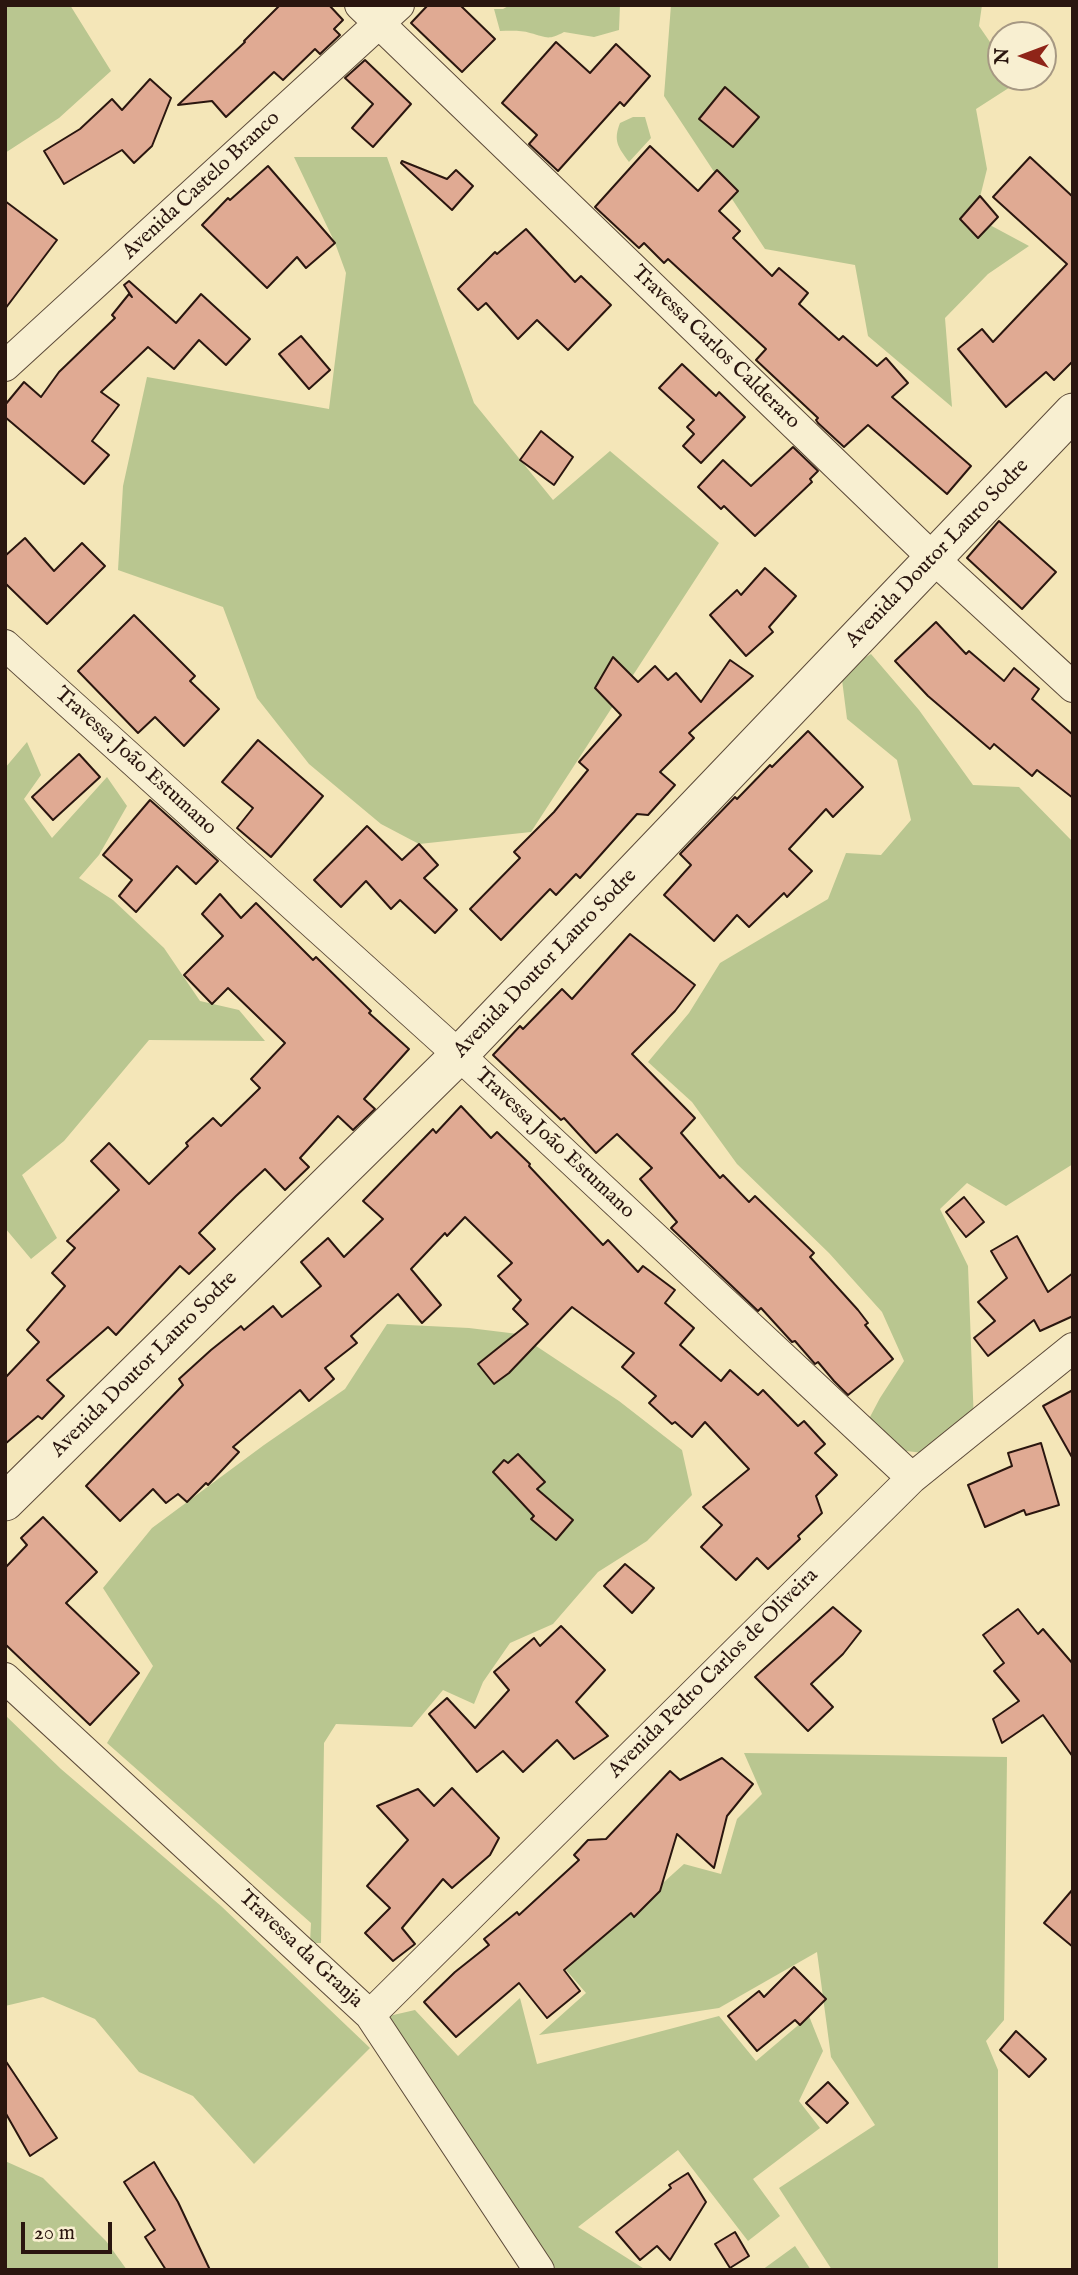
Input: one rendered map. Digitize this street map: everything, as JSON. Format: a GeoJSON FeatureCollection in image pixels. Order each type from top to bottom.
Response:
{"type":"FeatureCollection","features":[{"type":"Feature","properties":{"kind":"street","name":"Avenida Castelo Branco"},"geometry":{"type":"LineString","coordinates":[[5,366],[379,12]]}},
{"type":"Feature","properties":{"kind":"street","name":"Travessa Carlos Calderaro"},"geometry":{"type":"LineString","coordinates":[[379,12],[934,559],[1073,687]]}},
{"type":"Feature","properties":{"kind":"street","name":"Avenida Doutor Lauro Sodre"},"geometry":{"type":"LineString","coordinates":[[5,1502],[459,1055],[1073,412]]}},
{"type":"Feature","properties":{"kind":"street","name":"Travessa João Estumano"},"geometry":{"type":"LineString","coordinates":[[5,645],[459,1055],[912,1478]]}},
{"type":"Feature","properties":{"kind":"street","name":"Avenida Pedro Carlos de Oliveira"},"geometry":{"type":"LineString","coordinates":[[370,2015],[912,1478],[1073,1348]]}},
{"type":"Feature","properties":{"kind":"street","name":"Travessa da Granja"},"geometry":{"type":"LineString","coordinates":[[5,1678],[370,2015],[539,2270]]}},
{"type":"Feature","properties":{"kind":"green space"},"geometry":{"type":"Polygon","coordinates":[[[5,5],[70,5],[111,71],[59,118],[5,153],[5,5]]]}},
{"type":"Feature","properties":{"kind":"green space"},"geometry":{"type":"Polygon","coordinates":[[[510,5],[620,5],[619,30],[594,37],[564,32],[547,37],[523,31],[500,31],[494,9],[503,9],[510,5]]]}},
{"type":"Feature","properties":{"kind":"green space"},"geometry":{"type":"Polygon","coordinates":[[[671,5],[982,5],[979,26],[987,38],[987,91],[1004,91],[976,109],[987,169],[975,217],[1029,246],[988,274],[945,318],[952,407],[868,336],[855,265],[765,249],[664,96],[671,5]]]}},
{"type":"Feature","properties":{"kind":"green space"},"geometry":{"type":"Polygon","coordinates":[[[633,117],[645,117],[651,138],[629,162],[619,148],[617,135],[620,123],[633,117]]]}},
{"type":"Feature","properties":{"kind":"green space"},"geometry":{"type":"Polygon","coordinates":[[[294,157],[387,157],[474,403],[553,500],[610,451],[719,543],[531,832],[419,844],[381,824],[309,764],[257,698],[223,607],[118,570],[123,486],[147,377],[329,409],[346,273],[335,243],[294,157]]]}},
{"type":"Feature","properties":{"kind":"green space"},"geometry":{"type":"Polygon","coordinates":[[[871,654],[919,710],[973,785],[1019,787],[1073,842],[1073,1164],[1006,1206],[967,1183],[940,1209],[968,1266],[974,1423],[933,1454],[897,1450],[862,1432],[904,1361],[882,1312],[829,1253],[737,1164],[692,1102],[648,1062],[689,1013],[720,963],[828,899],[846,853],[881,855],[911,820],[897,760],[847,719],[841,672],[871,654]]]}},
{"type":"Feature","properties":{"kind":"green space"},"geometry":{"type":"Polygon","coordinates":[[[27,742],[41,775],[24,799],[52,838],[107,777],[127,806],[99,855],[79,878],[113,900],[164,948],[200,1001],[239,1010],[265,1041],[149,1040],[64,1141],[22,1175],[57,1238],[31,1259],[5,1228],[5,768],[27,742]]]}},
{"type":"Feature","properties":{"kind":"green space"},"geometry":{"type":"Polygon","coordinates":[[[387,1324],[469,1328],[518,1334],[619,1401],[682,1450],[692,1495],[647,1541],[598,1572],[553,1624],[510,1643],[483,1682],[474,1704],[443,1690],[412,1727],[336,1724],[324,1743],[321,1943],[310,1943],[311,1923],[107,1743],[153,1666],[103,1588],[152,1528],[345,1389],[387,1324]]]}},
{"type":"Feature","properties":{"kind":"green space"},"geometry":{"type":"Polygon","coordinates":[[[5,1715],[61,1769],[221,1906],[370,2048],[254,2164],[193,2096],[139,2072],[95,2019],[43,1997],[5,2006],[5,1715]]]}},
{"type":"Feature","properties":{"kind":"green space"},"geometry":{"type":"Polygon","coordinates":[[[744,1753],[1007,1757],[1004,2020],[986,2041],[998,2070],[998,2270],[832,2270],[779,2188],[875,2125],[831,2057],[817,1952],[719,2008],[539,2035],[586,1993],[566,1970],[684,1864],[721,1874],[737,1819],[762,1794],[744,1753]]]}},
{"type":"Feature","properties":{"kind":"green space"},"geometry":{"type":"Polygon","coordinates":[[[520,1998],[537,2064],[719,2016],[756,2061],[809,2016],[823,2051],[799,2101],[820,2128],[753,2179],[780,2216],[748,2241],[678,2150],[578,2227],[646,2270],[556,2270],[389,2016],[415,2010],[458,2056],[520,1998]]]}},
{"type":"Feature","properties":{"kind":"green space"},"geometry":{"type":"Polygon","coordinates":[[[5,2161],[43,2178],[106,2241],[127,2270],[5,2270],[5,2161]]]}},
{"type":"Feature","properties":{"kind":"green space"},"geometry":{"type":"Polygon","coordinates":[[[795,2246],[811,2270],[762,2270],[795,2246]]]}},
{"type":"Feature","properties":{"kind":"building"},"geometry":{"type":"Polygon","coordinates":[[[280,5],[329,5],[343,20],[334,29],[340,35],[320,54],[315,49],[283,80],[274,72],[226,117],[212,101],[178,105],[245,42],[280,5]]]}},
{"type":"Feature","properties":{"kind":"building"},"geometry":{"type":"Polygon","coordinates":[[[428,5],[460,5],[495,39],[462,72],[411,23],[428,5]]]}},
{"type":"Feature","properties":{"kind":"building"},"geometry":{"type":"Polygon","coordinates":[[[556,42],[590,73],[616,44],[650,76],[624,106],[620,102],[558,171],[529,144],[537,135],[502,103],[556,42]]]}},
{"type":"Feature","properties":{"kind":"building"},"geometry":{"type":"Polygon","coordinates":[[[365,60],[411,104],[373,147],[352,128],[373,104],[345,78],[365,60]]]}},
{"type":"Feature","properties":{"kind":"building"},"geometry":{"type":"Polygon","coordinates":[[[150,79],[171,98],[152,146],[134,163],[122,150],[64,184],[44,151],[80,129],[112,99],[122,110],[150,79]]]}},
{"type":"Feature","properties":{"kind":"building"},"geometry":{"type":"Polygon","coordinates":[[[725,87],[759,117],[733,147],[699,119],[725,87]]]}},
{"type":"Feature","properties":{"kind":"building"},"geometry":{"type":"Polygon","coordinates":[[[650,146],[698,191],[717,170],[738,191],[719,211],[740,231],[733,238],[772,276],[779,268],[808,293],[799,304],[839,340],[843,336],[877,366],[886,358],[908,383],[892,397],[971,466],[947,494],[868,425],[844,447],[818,423],[818,418],[756,360],[766,349],[668,259],[664,263],[644,243],[639,248],[595,207],[650,146]]]}},
{"type":"Feature","properties":{"kind":"building"},"geometry":{"type":"Polygon","coordinates":[[[1030,157],[1073,197],[1073,361],[1054,380],[1046,372],[1006,407],[958,349],[982,329],[993,342],[1067,264],[993,197],[1030,157]]]}},
{"type":"Feature","properties":{"kind":"building"},"geometry":{"type":"Polygon","coordinates":[[[402,161],[447,179],[456,170],[473,186],[452,210],[401,163],[402,161]]]}},
{"type":"Feature","properties":{"kind":"building"},"geometry":{"type":"Polygon","coordinates":[[[268,166],[335,243],[306,268],[297,257],[267,288],[202,225],[228,198],[230,200],[268,166]]]}},
{"type":"Feature","properties":{"kind":"building"},"geometry":{"type":"Polygon","coordinates":[[[980,196],[998,217],[978,238],[960,219],[980,196]]]}},
{"type":"Feature","properties":{"kind":"building"},"geometry":{"type":"Polygon","coordinates":[[[5,201],[57,240],[5,309],[5,201]]]}},
{"type":"Feature","properties":{"kind":"building"},"geometry":{"type":"Polygon","coordinates":[[[526,229],[575,282],[581,276],[611,305],[568,350],[537,320],[518,339],[486,303],[478,310],[458,289],[495,252],[497,254],[526,229]]]}},
{"type":"Feature","properties":{"kind":"building"},"geometry":{"type":"Polygon","coordinates":[[[129,281],[176,323],[201,294],[250,339],[226,365],[199,340],[174,369],[148,347],[101,392],[119,405],[92,441],[109,455],[84,484],[5,417],[5,405],[24,382],[41,397],[59,372],[115,318],[112,315],[129,294],[132,297],[124,285],[129,281]]]}},
{"type":"Feature","properties":{"kind":"building"},"geometry":{"type":"Polygon","coordinates":[[[301,336],[330,370],[309,389],[279,354],[301,336]]]}},
{"type":"Feature","properties":{"kind":"building"},"geometry":{"type":"Polygon","coordinates":[[[682,364],[716,396],[719,392],[745,417],[701,463],[683,446],[694,434],[687,427],[694,420],[659,388],[682,364]]]}},
{"type":"Feature","properties":{"kind":"building"},"geometry":{"type":"Polygon","coordinates":[[[541,431],[573,457],[554,485],[520,460],[541,431]]]}},
{"type":"Feature","properties":{"kind":"building"},"geometry":{"type":"Polygon","coordinates":[[[793,447],[818,471],[810,479],[812,482],[755,536],[724,506],[721,509],[698,487],[723,460],[751,486],[793,447]]]}},
{"type":"Feature","properties":{"kind":"building"},"geometry":{"type":"Polygon","coordinates":[[[999,521],[1056,572],[1022,609],[967,558],[999,521]]]}},
{"type":"Feature","properties":{"kind":"building"},"geometry":{"type":"Polygon","coordinates":[[[25,538],[54,571],[82,543],[105,566],[47,624],[5,583],[5,556],[25,538]]]}},
{"type":"Feature","properties":{"kind":"building"},"geometry":{"type":"Polygon","coordinates":[[[765,568],[796,596],[769,627],[773,632],[746,656],[710,615],[737,590],[741,595],[765,568]]]}},
{"type":"Feature","properties":{"kind":"building"},"geometry":{"type":"Polygon","coordinates":[[[134,615],[195,676],[190,681],[219,709],[184,746],[155,717],[138,733],[78,671],[134,615]]]}},
{"type":"Feature","properties":{"kind":"building"},"geometry":{"type":"Polygon","coordinates":[[[936,622],[966,654],[969,651],[1004,681],[1014,668],[1039,689],[1032,699],[1073,735],[1073,798],[1037,770],[1032,776],[994,744],[990,749],[928,696],[895,661],[936,622]]]}},
{"type":"Feature","properties":{"kind":"building"},"geometry":{"type":"Polygon","coordinates":[[[613,657],[638,682],[655,666],[668,680],[676,673],[701,702],[730,660],[753,676],[689,733],[694,738],[660,772],[675,785],[648,815],[637,814],[580,878],[576,874],[556,895],[550,889],[501,940],[470,909],[520,858],[514,852],[554,812],[588,770],[579,762],[621,715],[595,688],[613,657]]]}},
{"type":"Feature","properties":{"kind":"building"},"geometry":{"type":"Polygon","coordinates":[[[808,731],[863,787],[833,817],[826,809],[789,849],[812,871],[787,897],[784,893],[749,927],[737,915],[714,941],[664,895],[691,865],[680,854],[735,797],[737,799],[808,731]]]}},
{"type":"Feature","properties":{"kind":"building"},"geometry":{"type":"Polygon","coordinates":[[[258,740],[323,796],[271,857],[237,828],[253,808],[222,782],[258,740]]]}},
{"type":"Feature","properties":{"kind":"building"},"geometry":{"type":"Polygon","coordinates":[[[79,754],[100,777],[53,820],[32,797],[79,754]]]}},
{"type":"Feature","properties":{"kind":"building"},"geometry":{"type":"Polygon","coordinates":[[[150,800],[218,861],[196,884],[177,866],[136,912],[119,896],[132,880],[103,855],[150,800]]]}},
{"type":"Feature","properties":{"kind":"building"},"geometry":{"type":"Polygon","coordinates":[[[367,826],[402,860],[419,844],[438,865],[424,878],[457,910],[435,933],[400,900],[391,909],[366,881],[341,907],[314,880],[367,826]]]}},
{"type":"Feature","properties":{"kind":"building"},"geometry":{"type":"Polygon","coordinates":[[[220,894],[241,918],[256,903],[313,960],[316,957],[371,1011],[369,1013],[409,1049],[364,1099],[375,1109],[353,1130],[338,1116],[300,1158],[309,1167],[285,1190],[265,1169],[199,1233],[215,1249],[189,1274],[180,1266],[116,1335],[108,1327],[47,1380],[64,1396],[42,1419],[38,1416],[5,1444],[5,1378],[39,1342],[27,1330],[65,1286],[52,1273],[75,1248],[67,1241],[119,1190],[91,1161],[109,1143],[149,1184],[213,1118],[221,1126],[260,1088],[251,1079],[285,1043],[228,988],[212,1004],[184,975],[223,936],[202,914],[220,894]]]}},
{"type":"Feature","properties":{"kind":"building"},"geometry":{"type":"Polygon","coordinates":[[[630,934],[695,985],[675,1011],[632,1054],[695,1118],[681,1133],[720,1178],[723,1175],[749,1202],[755,1196],[814,1253],[810,1257],[858,1310],[868,1323],[865,1325],[893,1359],[848,1395],[818,1362],[815,1364],[795,1341],[792,1342],[761,1308],[758,1311],[671,1228],[677,1222],[640,1179],[652,1168],[617,1134],[596,1153],[564,1118],[561,1120],[493,1055],[520,1026],[523,1029],[562,989],[572,999],[630,934]]]}},
{"type":"Feature","properties":{"kind":"building"},"geometry":{"type":"Polygon","coordinates":[[[461,1106],[491,1138],[497,1132],[530,1164],[603,1245],[608,1240],[638,1272],[643,1266],[675,1290],[665,1303],[694,1328],[680,1345],[721,1381],[730,1370],[758,1395],[763,1390],[798,1426],[804,1421],[825,1444],[815,1453],[837,1475],[816,1496],[822,1513],[798,1536],[800,1539],[768,1569],[757,1558],[736,1580],[701,1547],[722,1525],[703,1507],[749,1469],[705,1422],[692,1437],[675,1422],[672,1424],[649,1403],[656,1396],[622,1367],[634,1353],[572,1307],[509,1373],[494,1384],[478,1364],[528,1324],[513,1309],[521,1300],[498,1276],[512,1263],[465,1217],[447,1236],[445,1233],[411,1269],[441,1305],[422,1323],[398,1294],[351,1336],[357,1343],[325,1368],[334,1379],[309,1401],[300,1390],[233,1447],[239,1452],[208,1485],[206,1483],[187,1502],[178,1494],[166,1503],[153,1489],[120,1521],[86,1486],[183,1385],[179,1379],[211,1350],[241,1326],[244,1330],[273,1306],[282,1317],[321,1286],[301,1262],[328,1238],[344,1257],[383,1219],[363,1201],[433,1129],[436,1133],[461,1106]]]}},
{"type":"Feature","properties":{"kind":"building"},"geometry":{"type":"Polygon","coordinates":[[[964,1197],[984,1222],[966,1237],[946,1212],[964,1197]]]}},
{"type":"Feature","properties":{"kind":"building"},"geometry":{"type":"Polygon","coordinates":[[[1017,1236],[1048,1292],[1073,1273],[1073,1316],[1040,1331],[1034,1320],[988,1356],[974,1338],[995,1321],[978,1302],[1007,1278],[991,1251],[1017,1236]]]}},
{"type":"Feature","properties":{"kind":"building"},"geometry":{"type":"Polygon","coordinates":[[[1073,1390],[1073,1459],[1043,1406],[1073,1390]]]}},
{"type":"Feature","properties":{"kind":"building"},"geometry":{"type":"Polygon","coordinates":[[[1041,1443],[1059,1505],[1026,1515],[1024,1510],[985,1527],[968,1485],[1012,1466],[1008,1453],[1041,1443]]]}},
{"type":"Feature","properties":{"kind":"building"},"geometry":{"type":"Polygon","coordinates":[[[518,1454],[545,1482],[537,1489],[573,1520],[556,1540],[531,1519],[534,1516],[493,1472],[504,1460],[508,1463],[518,1454]]]}},
{"type":"Feature","properties":{"kind":"building"},"geometry":{"type":"Polygon","coordinates":[[[43,1517],[97,1572],[66,1603],[139,1673],[90,1725],[5,1644],[5,1568],[27,1545],[21,1538],[43,1517]]]}},
{"type":"Feature","properties":{"kind":"building"},"geometry":{"type":"Polygon","coordinates":[[[625,1564],[654,1588],[632,1613],[604,1586],[625,1564]]]}},
{"type":"Feature","properties":{"kind":"building"},"geometry":{"type":"Polygon","coordinates":[[[833,1607],[861,1631],[843,1654],[811,1684],[833,1707],[808,1731],[755,1677],[833,1607]]]}},
{"type":"Feature","properties":{"kind":"building"},"geometry":{"type":"Polygon","coordinates":[[[1018,1609],[1038,1634],[1043,1629],[1073,1664],[1073,1757],[1043,1715],[1002,1743],[993,1719],[1019,1701],[994,1671],[1004,1663],[983,1635],[1018,1609]]]}},
{"type":"Feature","properties":{"kind":"building"},"geometry":{"type":"Polygon","coordinates":[[[561,1626],[605,1670],[576,1702],[608,1736],[574,1759],[557,1740],[523,1772],[503,1751],[477,1772],[429,1714],[447,1698],[475,1728],[509,1690],[494,1672],[534,1638],[540,1646],[561,1626]]]}},
{"type":"Feature","properties":{"kind":"building"},"geometry":{"type":"Polygon","coordinates":[[[722,1758],[753,1784],[727,1816],[714,1868],[677,1834],[660,1891],[634,1917],[631,1913],[564,1970],[580,1991],[547,2018],[519,1983],[456,2037],[424,2002],[455,1972],[489,1945],[484,1939],[517,1912],[519,1915],[579,1860],[574,1855],[588,1840],[606,1839],[670,1771],[680,1780],[722,1758]]]}},
{"type":"Feature","properties":{"kind":"building"},"geometry":{"type":"Polygon","coordinates":[[[452,1788],[499,1838],[490,1855],[452,1888],[443,1879],[402,1928],[415,1944],[393,1961],[365,1933],[390,1908],[367,1886],[408,1840],[377,1806],[418,1789],[434,1806],[452,1788]]]}},
{"type":"Feature","properties":{"kind":"building"},"geometry":{"type":"Polygon","coordinates":[[[1073,1889],[1073,1947],[1044,1923],[1073,1889]]]}},
{"type":"Feature","properties":{"kind":"building"},"geometry":{"type":"Polygon","coordinates":[[[794,1967],[826,1999],[800,2025],[795,2020],[757,2051],[728,2016],[759,1991],[764,1997],[794,1967]]]}},
{"type":"Feature","properties":{"kind":"building"},"geometry":{"type":"Polygon","coordinates":[[[1016,2031],[1046,2059],[1029,2077],[1000,2050],[1016,2031]]]}},
{"type":"Feature","properties":{"kind":"building"},"geometry":{"type":"Polygon","coordinates":[[[5,2060],[57,2138],[30,2156],[5,2112],[5,2060]]]}},
{"type":"Feature","properties":{"kind":"building"},"geometry":{"type":"Polygon","coordinates":[[[828,2082],[848,2103],[827,2123],[806,2103],[828,2082]]]}},
{"type":"Feature","properties":{"kind":"building"},"geometry":{"type":"Polygon","coordinates":[[[154,2162],[178,2202],[210,2270],[166,2270],[145,2237],[155,2230],[124,2182],[154,2162]]]}},
{"type":"Feature","properties":{"kind":"building"},"geometry":{"type":"Polygon","coordinates":[[[688,2173],[706,2202],[670,2260],[657,2246],[640,2260],[616,2232],[671,2188],[669,2185],[688,2173]]]}},
{"type":"Feature","properties":{"kind":"building"},"geometry":{"type":"Polygon","coordinates":[[[735,2232],[749,2256],[730,2268],[715,2244],[735,2232]]]}}]}
